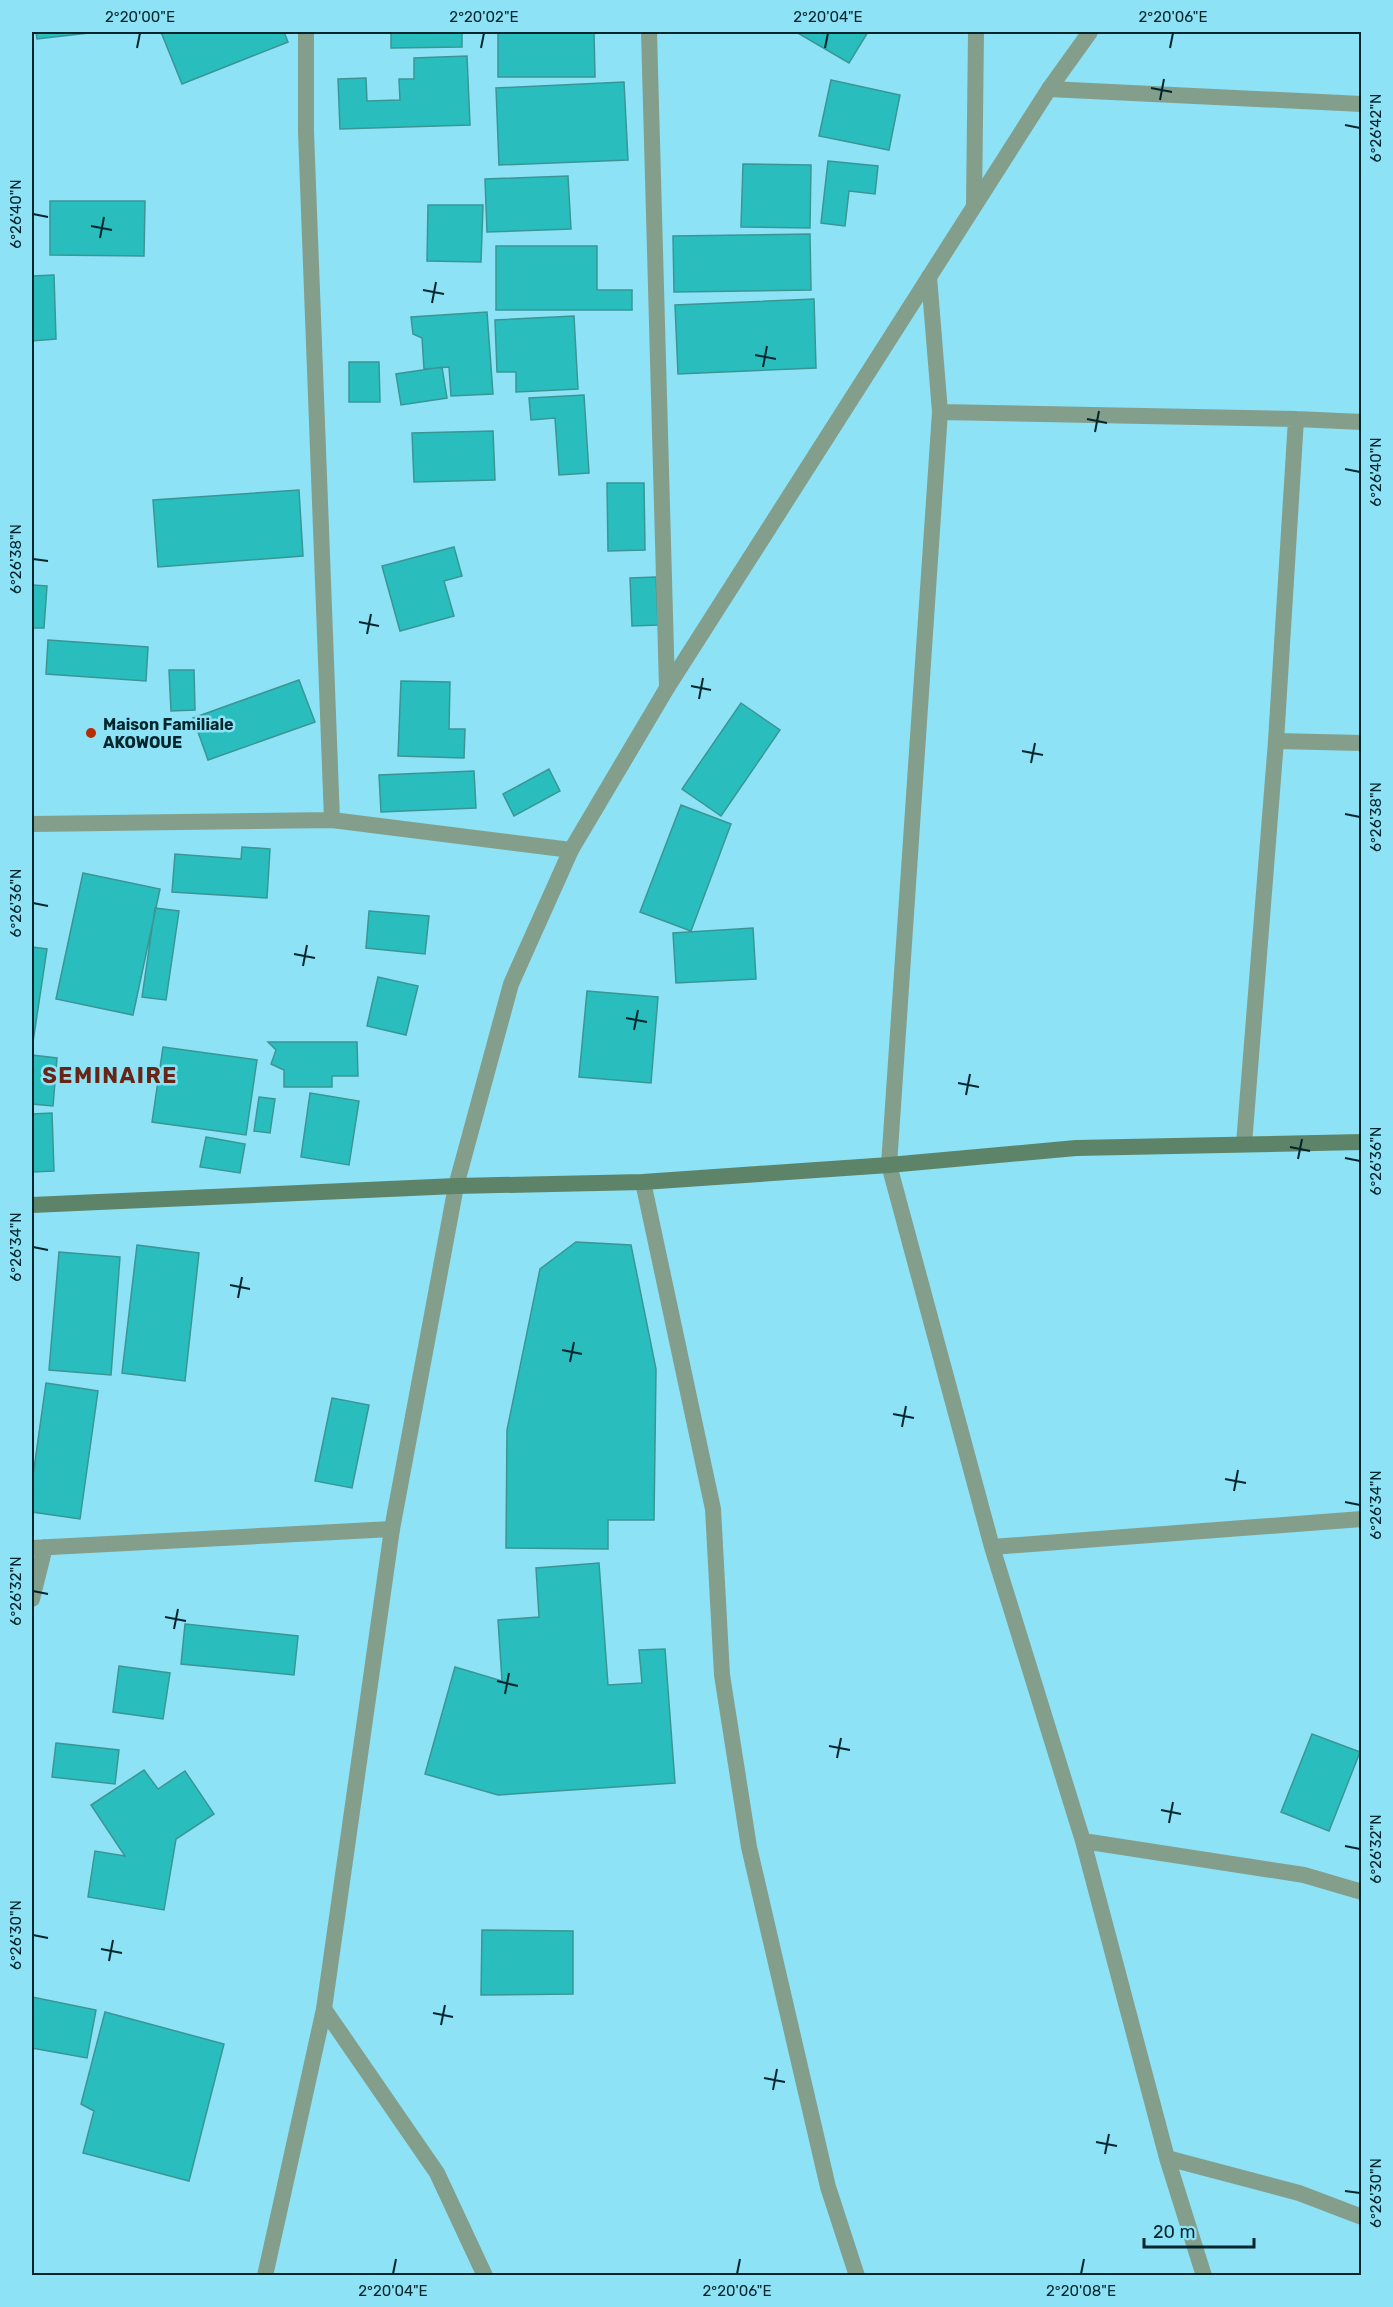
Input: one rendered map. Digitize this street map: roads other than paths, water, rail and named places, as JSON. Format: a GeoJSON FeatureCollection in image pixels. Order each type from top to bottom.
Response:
{"type":"FeatureCollection","features":[{"type":"Feature","properties":{"kind":"main road"},"geometry":{"type":"LineString","coordinates":[[32,1205],[456,1186],[643,1182],[889,1165],[1076,1148],[1362,1142]]}},
{"type":"Feature","properties":{"kind":"street"},"geometry":{"type":"LineString","coordinates":[[306,32],[306,132],[332,820]]}},
{"type":"Feature","properties":{"kind":"street"},"geometry":{"type":"LineString","coordinates":[[649,32],[667,688]]}},
{"type":"Feature","properties":{"kind":"street"},"geometry":{"type":"LineString","coordinates":[[974,206],[976,32]]}},
{"type":"Feature","properties":{"kind":"street"},"geometry":{"type":"LineString","coordinates":[[265,2276],[324,2009],[392,1528],[456,1186],[511,984],[571,850],[667,688],[1049,89],[1090,32]]}},
{"type":"Feature","properties":{"kind":"street"},"geometry":{"type":"LineString","coordinates":[[1049,89],[1362,104]]}},
{"type":"Feature","properties":{"kind":"street"},"geometry":{"type":"LineString","coordinates":[[929,277],[940,412],[889,1165],[992,1547],[1083,1841],[1167,2158],[1204,2276]]}},
{"type":"Feature","properties":{"kind":"street"},"geometry":{"type":"LineString","coordinates":[[940,412],[1362,422]]}},
{"type":"Feature","properties":{"kind":"street"},"geometry":{"type":"LineString","coordinates":[[1244,1144],[1276,741],[1296,419]]}},
{"type":"Feature","properties":{"kind":"street"},"geometry":{"type":"LineString","coordinates":[[1276,741],[1362,743]]}},
{"type":"Feature","properties":{"kind":"street"},"geometry":{"type":"LineString","coordinates":[[32,824],[332,820],[571,850]]}},
{"type":"Feature","properties":{"kind":"street"},"geometry":{"type":"LineString","coordinates":[[643,1182],[713,1509],[722,1675],[749,1847],[828,2187],[857,2276]]}},
{"type":"Feature","properties":{"kind":"street"},"geometry":{"type":"LineString","coordinates":[[992,1547],[1362,1519]]}},
{"type":"Feature","properties":{"kind":"street"},"geometry":{"type":"LineString","coordinates":[[32,1599],[38,1548],[392,1528]]}},
{"type":"Feature","properties":{"kind":"street"},"geometry":{"type":"LineString","coordinates":[[1083,1841],[1304,1875],[1362,1892]]}},
{"type":"Feature","properties":{"kind":"street"},"geometry":{"type":"LineString","coordinates":[[324,2009],[437,2173],[485,2276]]}},
{"type":"Feature","properties":{"kind":"street"},"geometry":{"type":"LineString","coordinates":[[1167,2158],[1299,2193],[1362,2217]]}},
{"type":"Feature","properties":{"kind":"place","name":"Maison Familiale AKOWOUE"},"geometry":{"type":"Point","coordinates":[91,733]}},
{"type":"Feature","properties":{"kind":"district","name":"SEMINAIRE"},"geometry":{"type":"Point","coordinates":[110,1075]}}]}
